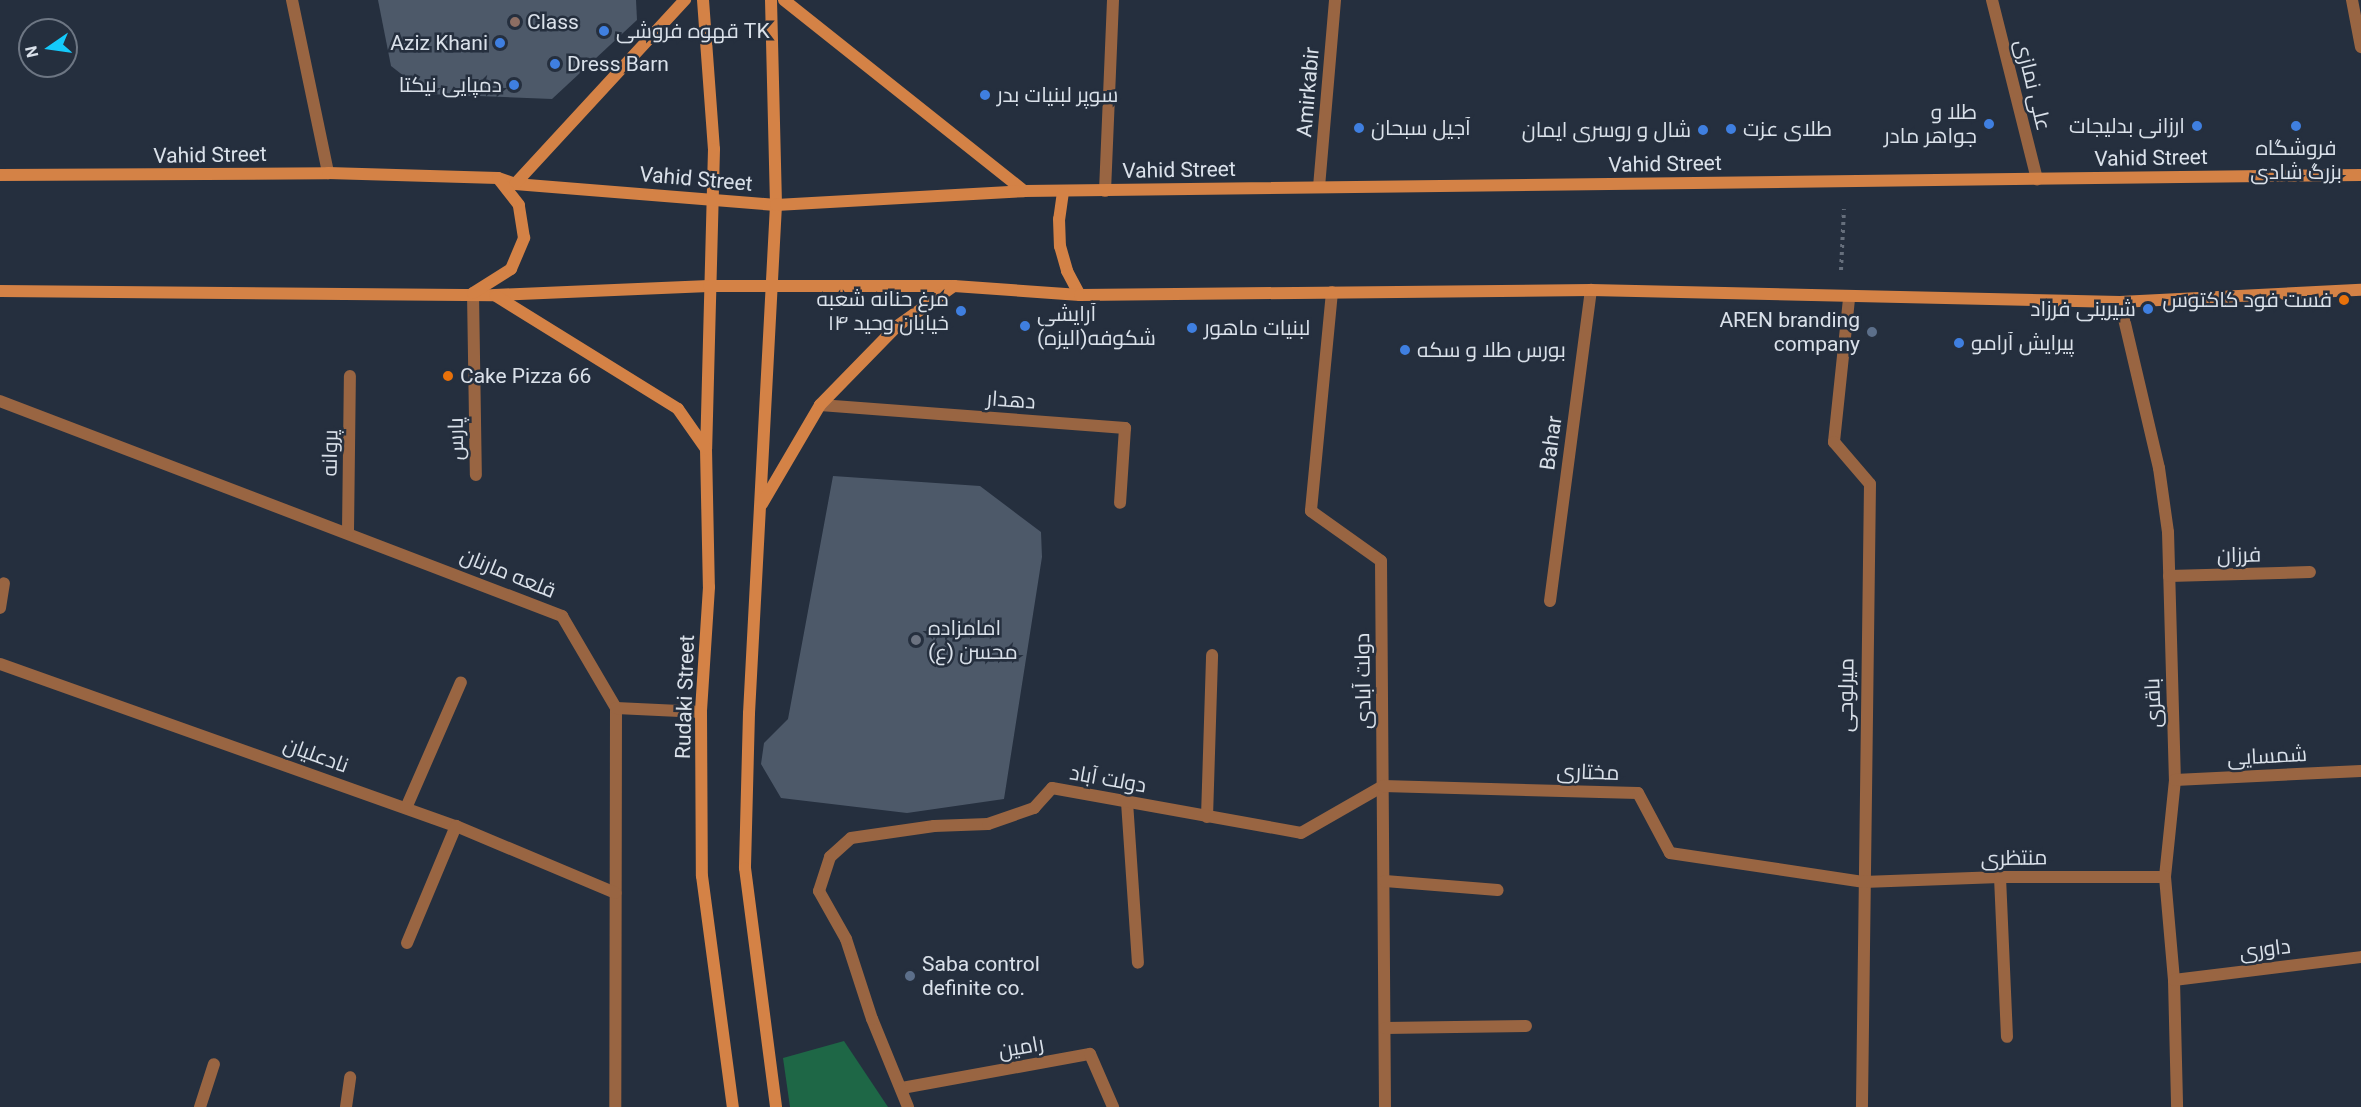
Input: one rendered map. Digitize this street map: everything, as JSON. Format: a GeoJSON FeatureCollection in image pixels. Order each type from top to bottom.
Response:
{"type":"FeatureCollection","features":[{"type":"Feature","properties":{"kind":"main road"},"geometry":{"type":"LineString","coordinates":[[515,184],[685,0]]}},
{"type":"Feature","properties":{"kind":"main road","name":"Rudaki Street"},"geometry":{"type":"LineString","coordinates":[[703,0],[714,149],[706,448],[709,587],[701,712],[702,876],[733,1107]]}},
{"type":"Feature","properties":{"kind":"main road"},"geometry":{"type":"LineString","coordinates":[[771,0],[776,205],[760,507],[745,868],[776,1107]]}},
{"type":"Feature","properties":{"kind":"main road"},"geometry":{"type":"LineString","coordinates":[[784,0],[1024,191]]}},
{"type":"Feature","properties":{"kind":"main road","name":"Vahid Street"},"geometry":{"type":"LineString","coordinates":[[0,175],[328,173],[498,178],[515,184],[776,205],[1024,191],[2361,175]]}},
{"type":"Feature","properties":{"kind":"main road"},"geometry":{"type":"LineString","coordinates":[[473,293],[511,269],[524,238],[519,205],[498,178]]}},
{"type":"Feature","properties":{"kind":"main road"},"geometry":{"type":"LineString","coordinates":[[1064,192],[1059,219],[1060,246],[1067,271],[1080,295]]}},
{"type":"Feature","properties":{"kind":"main road"},"geometry":{"type":"LineString","coordinates":[[0,291],[473,293],[495,295],[709,286],[773,288],[954,286],[1080,295],[1591,290],[1845,298],[2120,302],[2361,290]]}},
{"type":"Feature","properties":{"kind":"main road"},"geometry":{"type":"LineString","coordinates":[[760,507],[820,405],[896,327],[954,286]]}},
{"type":"Feature","properties":{"kind":"main road"},"geometry":{"type":"LineString","coordinates":[[495,295],[678,409],[706,448]]}},
{"type":"Feature","properties":{"kind":"street"},"geometry":{"type":"LineString","coordinates":[[292,0],[328,173]]}},
{"type":"Feature","properties":{"kind":"street"},"geometry":{"type":"LineString","coordinates":[[1105,191],[1113,0]]}},
{"type":"Feature","properties":{"kind":"street","name":"Amirkabir"},"geometry":{"type":"LineString","coordinates":[[1319,187],[1335,0]]}},
{"type":"Feature","properties":{"kind":"street","name":"علی نمازی"},"geometry":{"type":"LineString","coordinates":[[1992,0],[2037,179]]}},
{"type":"Feature","properties":{"kind":"street"},"geometry":{"type":"LineString","coordinates":[[2352,0],[2361,47]]}},
{"type":"Feature","properties":{"kind":"street","name":"Bahar"},"geometry":{"type":"LineString","coordinates":[[1550,601],[1591,290]]}},
{"type":"Feature","properties":{"kind":"street","name":"دولت آبادی"},"geometry":{"type":"LineString","coordinates":[[1332,292],[1311,510],[1381,561],[1385,1107]]}},
{"type":"Feature","properties":{"kind":"street","name":"پارس"},"geometry":{"type":"LineString","coordinates":[[473,293],[476,476]]}},
{"type":"Feature","properties":{"kind":"street","name":"میرلوحی"},"geometry":{"type":"LineString","coordinates":[[1845,298],[1833,442],[1870,484],[1863,882],[1862,1107]]}},
{"type":"Feature","properties":{"kind":"street","name":"باقری"},"geometry":{"type":"LineString","coordinates":[[2120,302],[2159,468],[2169,576],[2175,780],[2164,877],[2174,980],[2177,1107]]}},
{"type":"Feature","properties":{"kind":"street","name":"پروانه"},"geometry":{"type":"LineString","coordinates":[[348,531],[351,376]]}},
{"type":"Feature","properties":{"kind":"street","name":"قلعه مارنان"},"geometry":{"type":"LineString","coordinates":[[0,401],[348,531],[561,615],[616,708]]}},
{"type":"Feature","properties":{"kind":"street","name":"دهدار"},"geometry":{"type":"LineString","coordinates":[[820,405],[1125,428],[1120,503]]}},
{"type":"Feature","properties":{"kind":"street","name":"فرزان"},"geometry":{"type":"LineString","coordinates":[[2169,576],[2310,572]]}},
{"type":"Feature","properties":{"kind":"street"},"geometry":{"type":"LineString","coordinates":[[0,608],[4,583]]}},
{"type":"Feature","properties":{"kind":"street"},"geometry":{"type":"LineString","coordinates":[[1207,817],[1212,655]]}},
{"type":"Feature","properties":{"kind":"street","name":"نادعلیان"},"geometry":{"type":"LineString","coordinates":[[0,664],[456,826],[615,893]]}},
{"type":"Feature","properties":{"kind":"street"},"geometry":{"type":"LineString","coordinates":[[406,808],[461,682]]}},
{"type":"Feature","properties":{"kind":"street"},"geometry":{"type":"LineString","coordinates":[[615,1107],[616,708],[701,712]]}},
{"type":"Feature","properties":{"kind":"street","name":"شمسایی"},"geometry":{"type":"LineString","coordinates":[[2175,780],[2361,771]]}},
{"type":"Feature","properties":{"kind":"street","name":"دولت آباد"},"geometry":{"type":"LineString","coordinates":[[902,1088],[872,1019],[846,939],[819,891],[830,857],[851,838],[934,826],[988,824],[1034,808],[1052,788],[1301,833],[1383,786]]}},
{"type":"Feature","properties":{"kind":"street","name":"مختاری"},"geometry":{"type":"LineString","coordinates":[[1383,786],[1638,793],[1670,853],[1863,882]]}},
{"type":"Feature","properties":{"kind":"street"},"geometry":{"type":"LineString","coordinates":[[1127,802],[1138,963]]}},
{"type":"Feature","properties":{"kind":"street"},"geometry":{"type":"LineString","coordinates":[[407,943],[456,826]]}},
{"type":"Feature","properties":{"kind":"street"},"geometry":{"type":"LineString","coordinates":[[2000,877],[2007,1037]]}},
{"type":"Feature","properties":{"kind":"street","name":"منتظری"},"geometry":{"type":"LineString","coordinates":[[1863,882],[2000,877],[2164,877]]}},
{"type":"Feature","properties":{"kind":"street"},"geometry":{"type":"LineString","coordinates":[[1384,881],[1498,890]]}},
{"type":"Feature","properties":{"kind":"street","name":"داوری"},"geometry":{"type":"LineString","coordinates":[[2174,980],[2361,957]]}},
{"type":"Feature","properties":{"kind":"street"},"geometry":{"type":"LineString","coordinates":[[1385,1028],[1526,1026]]}},
{"type":"Feature","properties":{"kind":"street","name":"رامین"},"geometry":{"type":"LineString","coordinates":[[902,1088],[1090,1054],[1113,1107]]}},
{"type":"Feature","properties":{"kind":"street"},"geometry":{"type":"LineString","coordinates":[[200,1107],[214,1064]]}},
{"type":"Feature","properties":{"kind":"street"},"geometry":{"type":"LineString","coordinates":[[346,1107],[350,1077]]}},
{"type":"Feature","properties":{"kind":"street"},"geometry":{"type":"LineString","coordinates":[[902,1088],[908,1107]]}},
{"type":"Feature","properties":{"kind":"path"},"geometry":{"type":"LineString","coordinates":[[1845,181],[1845,298]]}},
{"type":"Feature","properties":{"kind":"green space"},"geometry":{"type":"Polygon","coordinates":[[[844,1041],[888,1107],[790,1107],[783,1058],[844,1041]]]}},
{"type":"Feature","properties":{"kind":"building","name":"Aziz Khani"},"geometry":{"type":"Polygon","coordinates":[[[378,0],[636,0],[637,20],[552,99],[427,94],[391,66],[378,0]]]}},
{"type":"Feature","properties":{"kind":"building","name":"امامزاده محسن (ع)"},"geometry":{"type":"Polygon","coordinates":[[[833,476],[980,486],[1041,532],[1042,557],[1004,799],[907,813],[781,798],[761,764],[764,743],[788,719],[833,476]]]}},
{"type":"Feature","properties":{"kind":"place","name":"Class"},"geometry":{"type":"Point","coordinates":[515,22]}},
{"type":"Feature","properties":{"kind":"place","name":"قهوه فروشی TK"},"geometry":{"type":"Point","coordinates":[604,31]}},
{"type":"Feature","properties":{"kind":"place","name":"Aziz Khani"},"geometry":{"type":"Point","coordinates":[500,43]}},
{"type":"Feature","properties":{"kind":"place","name":"Dress Barn"},"geometry":{"type":"Point","coordinates":[555,64]}},
{"type":"Feature","properties":{"kind":"place","name":"دمپایی نیکتا"},"geometry":{"type":"Point","coordinates":[514,85]}},
{"type":"Feature","properties":{"kind":"place","name":"سوپر لبنیات بدر"},"geometry":{"type":"Point","coordinates":[985,95]}},
{"type":"Feature","properties":{"kind":"place","name":"طلا و جواهر مادر"},"geometry":{"type":"Point","coordinates":[1989,124]}},
{"type":"Feature","properties":{"kind":"place","name":"ارزانی بدلیجات"},"geometry":{"type":"Point","coordinates":[2197,126]}},
{"type":"Feature","properties":{"kind":"place","name":"فروشگاه بزرگ شادی"},"geometry":{"type":"Point","coordinates":[2296,126]}},
{"type":"Feature","properties":{"kind":"place","name":"آجیل سبحان"},"geometry":{"type":"Point","coordinates":[1359,128]}},
{"type":"Feature","properties":{"kind":"place","name":"طلای عزت"},"geometry":{"type":"Point","coordinates":[1731,129]}},
{"type":"Feature","properties":{"kind":"place","name":"شال و روسری ایمان"},"geometry":{"type":"Point","coordinates":[1703,130]}},
{"type":"Feature","properties":{"kind":"place","name":"فست فود کاکتوس"},"geometry":{"type":"Point","coordinates":[2344,300]}},
{"type":"Feature","properties":{"kind":"place","name":"شیرینی فرزاد"},"geometry":{"type":"Point","coordinates":[2148,309]}},
{"type":"Feature","properties":{"kind":"place","name":"مرغ حنانه شعبه ۱۴ خیابان وحید"},"geometry":{"type":"Point","coordinates":[961,311]}},
{"type":"Feature","properties":{"kind":"place","name":"آرایشی شکوفه(الیزه)"},"geometry":{"type":"Point","coordinates":[1025,326]}},
{"type":"Feature","properties":{"kind":"place","name":"لبنیات ماهور"},"geometry":{"type":"Point","coordinates":[1192,328]}},
{"type":"Feature","properties":{"kind":"place","name":"AREN branding company"},"geometry":{"type":"Point","coordinates":[1872,332]}},
{"type":"Feature","properties":{"kind":"place","name":"پیرایش آرامو"},"geometry":{"type":"Point","coordinates":[1959,343]}},
{"type":"Feature","properties":{"kind":"place","name":"بورس طلا و سکه"},"geometry":{"type":"Point","coordinates":[1405,350]}},
{"type":"Feature","properties":{"kind":"place","name":"Cake Pizza 66"},"geometry":{"type":"Point","coordinates":[448,376]}},
{"type":"Feature","properties":{"kind":"place","name":"امامزاده محسن (ع)"},"geometry":{"type":"Point","coordinates":[916,640]}},
{"type":"Feature","properties":{"kind":"place","name":"Saba control definite co."},"geometry":{"type":"Point","coordinates":[910,976]}}]}
